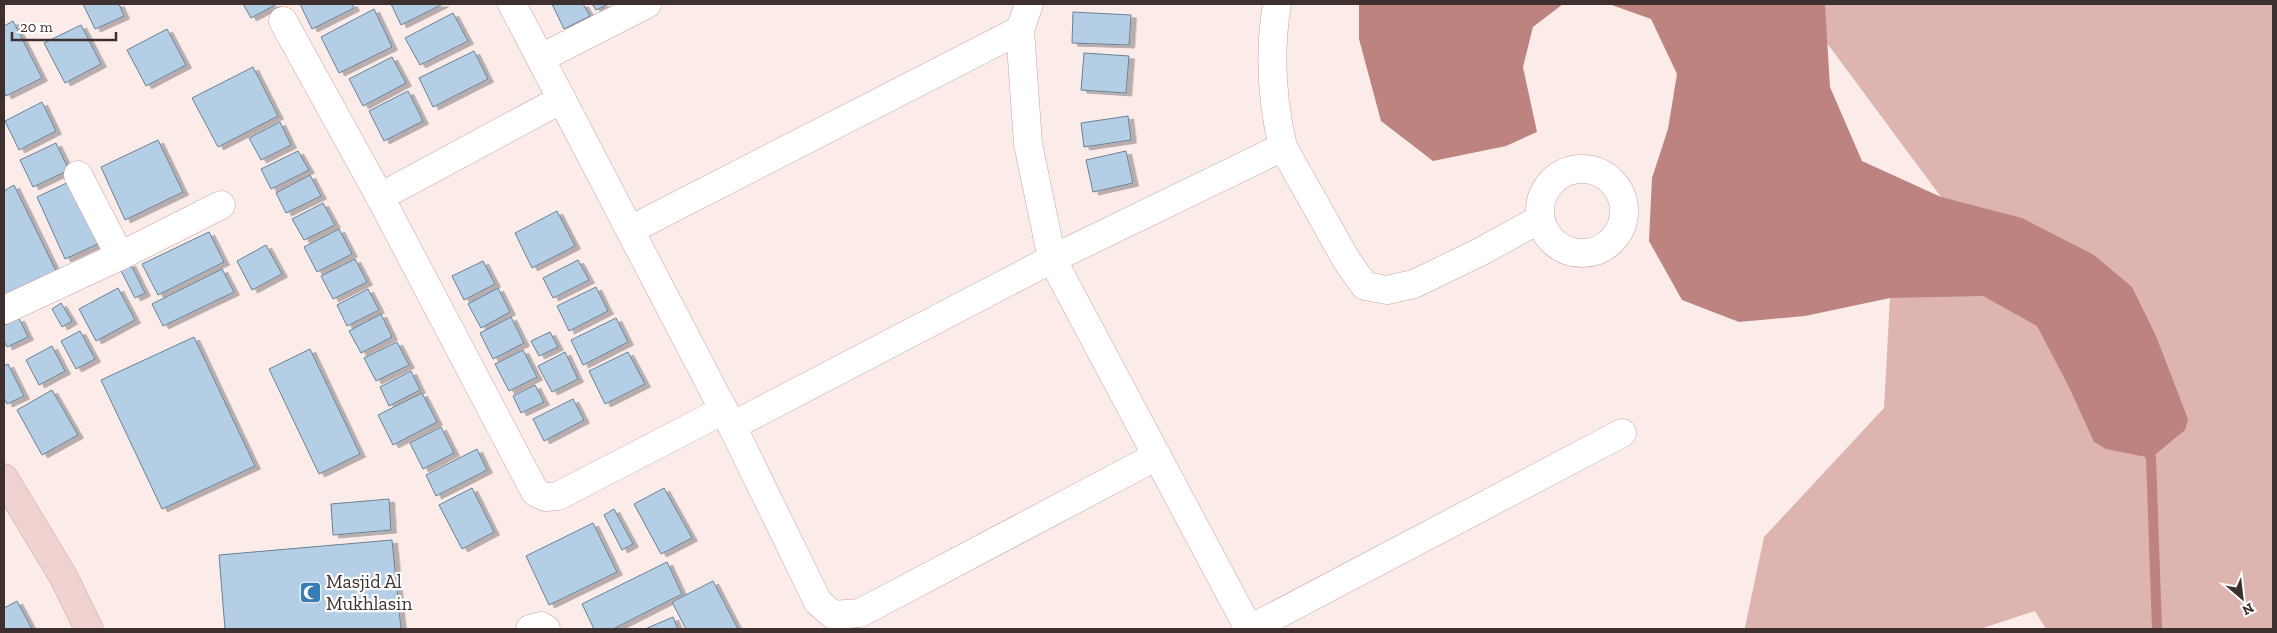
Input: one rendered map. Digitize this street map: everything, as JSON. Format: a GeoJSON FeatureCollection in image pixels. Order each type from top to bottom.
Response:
{"type":"FeatureCollection","features":[{"type":"Feature","properties":{"kind":"street"},"geometry":{"type":"LineString","coordinates":[[512,4],[728,418],[818,602],[833,615],[860,613],[1157,456]]}},
{"type":"Feature","properties":{"kind":"street"},"geometry":{"type":"LineString","coordinates":[[541,58],[647,4]]}},
{"type":"Feature","properties":{"kind":"street"},"geometry":{"type":"LineString","coordinates":[[1028,4],[1020,30],[1028,144],[1052,259],[1249,629],[1622,433]]}},
{"type":"Feature","properties":{"kind":"street"},"geometry":{"type":"LineString","coordinates":[[1277,4],[1273,52],[1273,88],[1276,117],[1283,147],[1347,261],[1365,286],[1387,290],[1414,284],[1480,252],[1540,219]]}},
{"type":"Feature","properties":{"kind":"street"},"geometry":{"type":"LineString","coordinates":[[283,21],[380,197],[535,492],[545,497],[558,496],[728,418],[1283,147]]}},
{"type":"Feature","properties":{"kind":"street"},"geometry":{"type":"LineString","coordinates":[[630,230],[1020,30]]}},
{"type":"Feature","properties":{"kind":"street"},"geometry":{"type":"LineString","coordinates":[[380,197],[562,99]]}},
{"type":"Feature","properties":{"kind":"street"},"geometry":{"type":"LineString","coordinates":[[78,174],[120,256]]}},
{"type":"Feature","properties":{"kind":"street"},"geometry":{"type":"LineString","coordinates":[[4,310],[120,256],[221,205]]}},
{"type":"Feature","properties":{"kind":"street"},"geometry":{"type":"LineString","coordinates":[[4,478],[64,576],[89,629]]}},
{"type":"Feature","properties":{"kind":"street"},"geometry":{"type":"LineString","coordinates":[[530,629],[541,626],[546,629]]}},
{"type":"Feature","properties":{"kind":"shaded area"},"geometry":{"type":"Polygon","coordinates":[[[1359,4],[1563,4],[1533,27],[1523,67],[1537,132],[1506,146],[1433,161],[1381,121],[1359,39],[1359,4]]]}},
{"type":"Feature","properties":{"kind":"shaded area"},"geometry":{"type":"Polygon","coordinates":[[[1609,4],[1825,4],[1830,87],[1862,161],[1941,197],[2022,218],[2094,255],[2132,287],[2156,336],[2188,419],[2185,430],[2151,458],[2106,449],[2094,442],[2069,387],[2037,326],[1983,296],[1890,298],[1805,316],[1739,322],[1682,300],[1649,241],[1652,178],[1668,129],[1677,74],[1651,19],[1609,4]]]}},
{"type":"Feature","properties":{"kind":"shaded area"},"geometry":{"type":"Polygon","coordinates":[[[1798,4],[2273,4],[2273,629],[2046,629],[2035,611],[1980,629],[1746,629],[1764,537],[1884,408],[1890,298],[1941,197],[1798,4]]]}},
{"type":"Feature","properties":{"kind":"building"},"geometry":{"type":"Polygon","coordinates":[[[83,4],[119,4],[124,16],[95,29],[83,4]]]}},
{"type":"Feature","properties":{"kind":"building"},"geometry":{"type":"Polygon","coordinates":[[[243,4],[277,4],[251,18],[243,4]]]}},
{"type":"Feature","properties":{"kind":"building"},"geometry":{"type":"Polygon","coordinates":[[[300,4],[352,4],[354,8],[312,29],[300,4]]]}},
{"type":"Feature","properties":{"kind":"building"},"geometry":{"type":"Polygon","coordinates":[[[391,4],[443,4],[401,25],[391,4]]]}},
{"type":"Feature","properties":{"kind":"building"},"geometry":{"type":"Polygon","coordinates":[[[552,4],[583,4],[590,16],[564,29],[552,4]]]}},
{"type":"Feature","properties":{"kind":"building"},"geometry":{"type":"Polygon","coordinates":[[[592,4],[609,4],[596,10],[592,4]]]}},
{"type":"Feature","properties":{"kind":"building"},"geometry":{"type":"Polygon","coordinates":[[[374,9],[392,47],[339,73],[321,37],[374,9]]]}},
{"type":"Feature","properties":{"kind":"building"},"geometry":{"type":"Polygon","coordinates":[[[1073,12],[1131,15],[1129,45],[1072,43],[1073,12]]]}},
{"type":"Feature","properties":{"kind":"building"},"geometry":{"type":"Polygon","coordinates":[[[453,13],[468,41],[420,65],[405,38],[453,13]]]}},
{"type":"Feature","properties":{"kind":"building"},"geometry":{"type":"Polygon","coordinates":[[[13,21],[42,78],[6,96],[4,92],[4,26],[13,21]]]}},
{"type":"Feature","properties":{"kind":"building"},"geometry":{"type":"Polygon","coordinates":[[[81,25],[101,64],[65,83],[44,43],[81,25]]]}},
{"type":"Feature","properties":{"kind":"building"},"geometry":{"type":"Polygon","coordinates":[[[167,29],[186,65],[146,86],[127,50],[167,29]]]}},
{"type":"Feature","properties":{"kind":"building"},"geometry":{"type":"Polygon","coordinates":[[[474,51],[488,79],[433,107],[419,78],[474,51]]]}},
{"type":"Feature","properties":{"kind":"building"},"geometry":{"type":"Polygon","coordinates":[[[1084,53],[1129,56],[1126,93],[1081,90],[1084,53]]]}},
{"type":"Feature","properties":{"kind":"building"},"geometry":{"type":"Polygon","coordinates":[[[392,57],[406,83],[363,106],[349,79],[392,57]]]}},
{"type":"Feature","properties":{"kind":"building"},"geometry":{"type":"Polygon","coordinates":[[[253,67],[278,116],[218,147],[192,98],[253,67]]]}},
{"type":"Feature","properties":{"kind":"building"},"geometry":{"type":"Polygon","coordinates":[[[408,91],[423,121],[384,141],[369,111],[408,91]]]}},
{"type":"Feature","properties":{"kind":"building"},"geometry":{"type":"Polygon","coordinates":[[[42,102],[56,131],[19,150],[5,121],[42,102]]]}},
{"type":"Feature","properties":{"kind":"building"},"geometry":{"type":"Polygon","coordinates":[[[1128,116],[1131,140],[1084,147],[1081,123],[1128,116]]]}},
{"type":"Feature","properties":{"kind":"building"},"geometry":{"type":"Polygon","coordinates":[[[280,122],[291,145],[261,160],[249,138],[280,122]]]}},
{"type":"Feature","properties":{"kind":"building"},"geometry":{"type":"Polygon","coordinates":[[[158,140],[183,192],[125,220],[101,167],[158,140]]]}},
{"type":"Feature","properties":{"kind":"building"},"geometry":{"type":"Polygon","coordinates":[[[56,143],[69,170],[33,187],[20,160],[56,143]]]}},
{"type":"Feature","properties":{"kind":"building"},"geometry":{"type":"Polygon","coordinates":[[[298,151],[309,170],[271,189],[261,169],[298,151]]]}},
{"type":"Feature","properties":{"kind":"building"},"geometry":{"type":"Polygon","coordinates":[[[1126,151],[1133,183],[1093,192],[1086,160],[1126,151]]]}},
{"type":"Feature","properties":{"kind":"building"},"geometry":{"type":"Polygon","coordinates":[[[310,175],[321,196],[286,213],[276,193],[310,175]]]}},
{"type":"Feature","properties":{"kind":"building"},"geometry":{"type":"Polygon","coordinates":[[[71,181],[100,243],[65,259],[37,197],[71,181]]]}},
{"type":"Feature","properties":{"kind":"building"},"geometry":{"type":"Polygon","coordinates":[[[14,185],[59,277],[32,291],[4,295],[4,191],[14,185]]]}},
{"type":"Feature","properties":{"kind":"building"},"geometry":{"type":"Polygon","coordinates":[[[323,203],[335,225],[304,240],[292,219],[323,203]]]}},
{"type":"Feature","properties":{"kind":"building"},"geometry":{"type":"Polygon","coordinates":[[[557,211],[575,246],[532,268],[515,233],[557,211]]]}},
{"type":"Feature","properties":{"kind":"building"},"geometry":{"type":"Polygon","coordinates":[[[339,229],[352,254],[317,272],[304,247],[339,229]]]}},
{"type":"Feature","properties":{"kind":"building"},"geometry":{"type":"Polygon","coordinates":[[[209,232],[224,262],[158,295],[142,264],[209,232]]]}},
{"type":"Feature","properties":{"kind":"building"},"geometry":{"type":"Polygon","coordinates":[[[266,245],[282,274],[252,290],[237,261],[266,245]]]}},
{"type":"Feature","properties":{"kind":"building"},"geometry":{"type":"Polygon","coordinates":[[[355,259],[367,282],[333,299],[321,276],[355,259]]]}},
{"type":"Feature","properties":{"kind":"building"},"geometry":{"type":"Polygon","coordinates":[[[578,260],[589,280],[553,298],[543,278],[578,260]]]}},
{"type":"Feature","properties":{"kind":"building"},"geometry":{"type":"Polygon","coordinates":[[[483,261],[495,284],[464,300],[452,276],[483,261]]]}},
{"type":"Feature","properties":{"kind":"building"},"geometry":{"type":"Polygon","coordinates":[[[130,263],[145,293],[135,298],[120,269],[130,263]]]}},
{"type":"Feature","properties":{"kind":"building"},"geometry":{"type":"Polygon","coordinates":[[[222,269],[234,292],[163,326],[152,304],[222,269]]]}},
{"type":"Feature","properties":{"kind":"building"},"geometry":{"type":"Polygon","coordinates":[[[596,287],[608,311],[569,331],[557,306],[596,287]]]}},
{"type":"Feature","properties":{"kind":"building"},"geometry":{"type":"Polygon","coordinates":[[[118,288],[135,320],[96,341],[79,309],[118,288]]]}},
{"type":"Feature","properties":{"kind":"building"},"geometry":{"type":"Polygon","coordinates":[[[498,288],[510,312],[481,328],[468,304],[498,288]]]}},
{"type":"Feature","properties":{"kind":"building"},"geometry":{"type":"Polygon","coordinates":[[[368,289],[379,310],[347,326],[337,305],[368,289]]]}},
{"type":"Feature","properties":{"kind":"building"},"geometry":{"type":"Polygon","coordinates":[[[61,303],[72,321],[62,327],[52,309],[61,303]]]}},
{"type":"Feature","properties":{"kind":"building"},"geometry":{"type":"Polygon","coordinates":[[[381,314],[392,337],[361,353],[349,331],[381,314]]]}},
{"type":"Feature","properties":{"kind":"building"},"geometry":{"type":"Polygon","coordinates":[[[511,317],[524,343],[493,359],[480,333],[511,317]]]}},
{"type":"Feature","properties":{"kind":"building"},"geometry":{"type":"Polygon","coordinates":[[[19,318],[28,337],[7,347],[4,341],[4,325],[19,318]]]}},
{"type":"Feature","properties":{"kind":"building"},"geometry":{"type":"Polygon","coordinates":[[[616,318],[628,342],[583,365],[571,340],[616,318]]]}},
{"type":"Feature","properties":{"kind":"building"},"geometry":{"type":"Polygon","coordinates":[[[80,331],[95,359],[76,369],[61,341],[80,331]]]}},
{"type":"Feature","properties":{"kind":"building"},"geometry":{"type":"Polygon","coordinates":[[[550,332],[558,347],[539,356],[531,341],[550,332]]]}},
{"type":"Feature","properties":{"kind":"building"},"geometry":{"type":"Polygon","coordinates":[[[194,337],[255,466],[162,509],[101,380],[194,337]]]}},
{"type":"Feature","properties":{"kind":"building"},"geometry":{"type":"Polygon","coordinates":[[[397,342],[409,365],[376,381],[364,358],[397,342]]]}},
{"type":"Feature","properties":{"kind":"building"},"geometry":{"type":"Polygon","coordinates":[[[52,346],[65,371],[39,385],[26,360],[52,346]]]}},
{"type":"Feature","properties":{"kind":"building"},"geometry":{"type":"Polygon","coordinates":[[[310,349],[360,454],[319,474],[269,369],[310,349]]]}},
{"type":"Feature","properties":{"kind":"building"},"geometry":{"type":"Polygon","coordinates":[[[523,350],[537,377],[509,391],[495,364],[523,350]]]}},
{"type":"Feature","properties":{"kind":"building"},"geometry":{"type":"Polygon","coordinates":[[[565,352],[578,379],[552,392],[538,366],[565,352]]]}},
{"type":"Feature","properties":{"kind":"building"},"geometry":{"type":"Polygon","coordinates":[[[628,352],[645,384],[605,404],[589,371],[628,352]]]}},
{"type":"Feature","properties":{"kind":"building"},"geometry":{"type":"Polygon","coordinates":[[[8,364],[24,396],[7,404],[4,398],[4,366],[8,364]]]}},
{"type":"Feature","properties":{"kind":"building"},"geometry":{"type":"Polygon","coordinates":[[[411,371],[420,390],[389,406],[380,387],[411,371]]]}},
{"type":"Feature","properties":{"kind":"building"},"geometry":{"type":"Polygon","coordinates":[[[535,385],[544,402],[521,413],[513,396],[535,385]]]}},
{"type":"Feature","properties":{"kind":"building"},"geometry":{"type":"Polygon","coordinates":[[[52,390],[78,435],[42,455],[17,410],[52,390]]]}},
{"type":"Feature","properties":{"kind":"building"},"geometry":{"type":"Polygon","coordinates":[[[422,393],[437,422],[393,445],[378,415],[422,393]]]}},
{"type":"Feature","properties":{"kind":"building"},"geometry":{"type":"Polygon","coordinates":[[[573,399],[584,420],[544,441],[533,419],[573,399]]]}},
{"type":"Feature","properties":{"kind":"building"},"geometry":{"type":"Polygon","coordinates":[[[441,427],[454,453],[423,469],[410,443],[441,427]]]}},
{"type":"Feature","properties":{"kind":"building"},"geometry":{"type":"Polygon","coordinates":[[[477,449],[487,470],[436,496],[426,475],[477,449]]]}},
{"type":"Feature","properties":{"kind":"building"},"geometry":{"type":"Polygon","coordinates":[[[472,488],[494,532],[462,549],[439,505],[472,488]]]}},
{"type":"Feature","properties":{"kind":"building"},"geometry":{"type":"Polygon","coordinates":[[[664,488],[692,538],[661,554],[634,504],[664,488]]]}},
{"type":"Feature","properties":{"kind":"building"},"geometry":{"type":"Polygon","coordinates":[[[389,499],[391,530],[333,535],[331,504],[389,499]]]}},
{"type":"Feature","properties":{"kind":"building"},"geometry":{"type":"Polygon","coordinates":[[[614,509],[633,544],[622,550],[604,515],[614,509]]]}},
{"type":"Feature","properties":{"kind":"building"},"geometry":{"type":"Polygon","coordinates":[[[593,523],[617,572],[549,605],[526,556],[593,523]]]}},
{"type":"Feature","properties":{"kind":"building","name":"Masjid Al Mukhlasin"},"geometry":{"type":"Polygon","coordinates":[[[392,540],[401,629],[225,629],[219,555],[392,540]]]}},
{"type":"Feature","properties":{"kind":"building"},"geometry":{"type":"Polygon","coordinates":[[[667,562],[682,594],[613,629],[594,629],[582,604],[667,562]]]}},
{"type":"Feature","properties":{"kind":"building"},"geometry":{"type":"Polygon","coordinates":[[[713,581],[738,629],[686,629],[672,602],[713,581]]]}},
{"type":"Feature","properties":{"kind":"building"},"geometry":{"type":"Polygon","coordinates":[[[17,601],[32,629],[4,629],[4,608],[17,601]]]}},
{"type":"Feature","properties":{"kind":"building"},"geometry":{"type":"Polygon","coordinates":[[[673,617],[678,629],[645,629],[673,617]]]}},
{"type":"Feature","properties":{"kind":"waterway"},"geometry":{"type":"LineString","coordinates":[[2146,446],[2151,458],[2157,629]]}},
{"type":"Feature","properties":{"kind":"place","name":"Masjid Al Mukhlasin"},"geometry":{"type":"Point","coordinates":[310,592]}}]}
